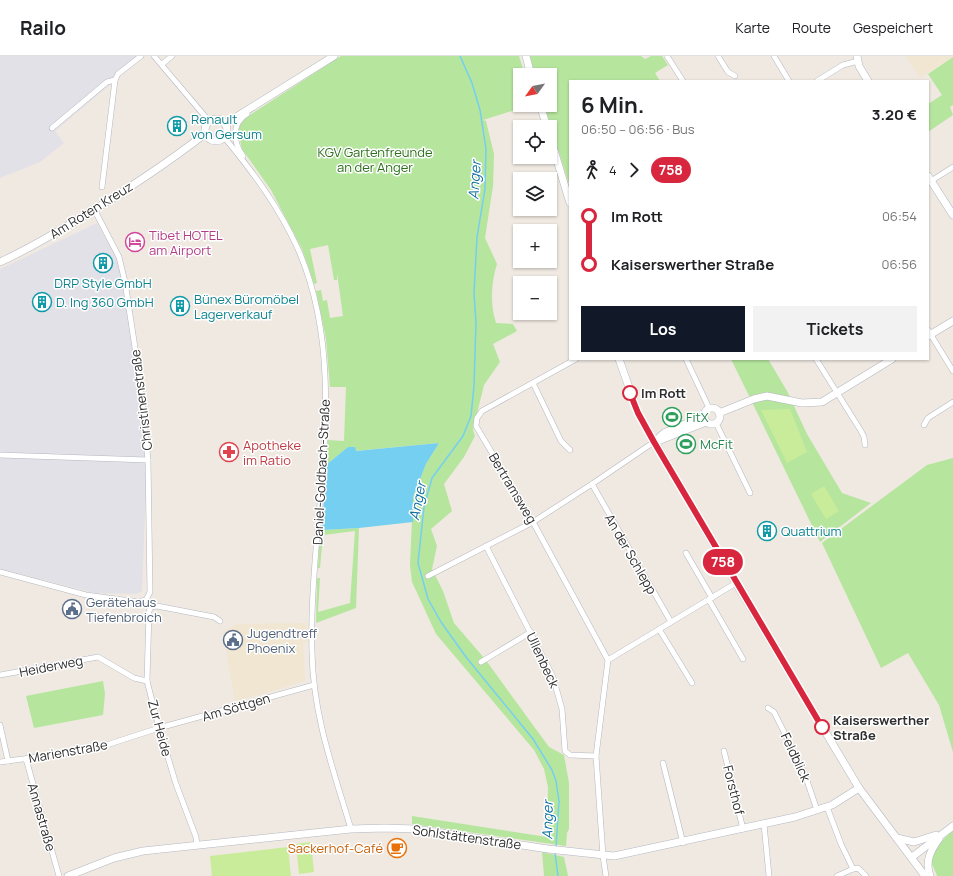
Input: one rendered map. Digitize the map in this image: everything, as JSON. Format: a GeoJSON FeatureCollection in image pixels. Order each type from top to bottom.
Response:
{"type":"FeatureCollection","features":[{"type":"Feature","properties":{"kind":"street"},"geometry":{"type":"LineString","coordinates":[[102,187],[115,80],[118,74],[141,56]]}},
{"type":"Feature","properties":{"kind":"street"},"geometry":{"type":"LineString","coordinates":[[154,56],[209,121]]}},
{"type":"Feature","properties":{"kind":"street"},"geometry":{"type":"LineString","coordinates":[[162,64],[172,56]]}},
{"type":"Feature","properties":{"kind":"street"},"geometry":{"type":"LineString","coordinates":[[225,124],[334,56]]}},
{"type":"Feature","properties":{"kind":"street"},"geometry":{"type":"LineString","coordinates":[[526,56],[529,68]]}},
{"type":"Feature","properties":{"kind":"street"},"geometry":{"type":"LineString","coordinates":[[667,56],[682,80]]}},
{"type":"Feature","properties":{"kind":"street"},"geometry":{"type":"LineString","coordinates":[[718,56],[728,72],[736,76]]}},
{"type":"Feature","properties":{"kind":"street"},"geometry":{"type":"LineString","coordinates":[[774,56],[788,80]]}},
{"type":"Feature","properties":{"kind":"street"},"geometry":{"type":"LineString","coordinates":[[819,80],[843,65],[858,59],[868,80]]}},
{"type":"Feature","properties":{"kind":"street"},"geometry":{"type":"LineString","coordinates":[[52,128],[106,82],[115,80]]}},
{"type":"Feature","properties":{"kind":"street"},"geometry":{"type":"LineString","coordinates":[[251,170],[235,141],[236,125],[242,117],[276,96],[289,85]]}},
{"type":"Feature","properties":{"kind":"street"},"geometry":{"type":"LineString","coordinates":[[216,119],[225,124],[227,131],[224,137],[215,140],[208,136],[206,127],[209,121],[216,119]]}},
{"type":"Feature","properties":{"kind":"street","name":"Am Roten Kreuz"},"geometry":{"type":"LineString","coordinates":[[0,262],[24,251],[94,210],[208,136]]}},
{"type":"Feature","properties":{"kind":"street","name":"Daniel-Goldbach-Straße"},"geometry":{"type":"LineString","coordinates":[[224,137],[251,170],[279,213],[298,249],[316,303],[324,352],[326,379],[312,620],[314,685],[320,726],[351,829]]}},
{"type":"Feature","properties":{"kind":"street"},"geometry":{"type":"LineString","coordinates":[[557,160],[569,200]]}},
{"type":"Feature","properties":{"kind":"street"},"geometry":{"type":"LineString","coordinates":[[953,167],[930,178],[953,215]]}},
{"type":"Feature","properties":{"kind":"street","name":"Christinenstraße"},"geometry":{"type":"LineString","coordinates":[[94,210],[119,257],[125,282],[139,374],[148,460],[151,532],[150,582],[147,598]]}},
{"type":"Feature","properties":{"kind":"street"},"geometry":{"type":"LineString","coordinates":[[953,321],[929,334],[953,371]]}},
{"type":"Feature","properties":{"kind":"street","name":"Bertramsweg"},"geometry":{"type":"LineString","coordinates":[[574,360],[482,411],[476,426],[533,522],[608,660]]}},
{"type":"Feature","properties":{"kind":"street"},"geometry":{"type":"LineString","coordinates":[[619,360],[637,410],[736,583],[858,788],[926,876]]}},
{"type":"Feature","properties":{"kind":"street"},"geometry":{"type":"LineString","coordinates":[[686,360],[709,408]]}},
{"type":"Feature","properties":{"kind":"street"},"geometry":{"type":"LineString","coordinates":[[817,360],[864,437],[865,445]]}},
{"type":"Feature","properties":{"kind":"street"},"geometry":{"type":"LineString","coordinates":[[719,413],[762,396],[772,396],[811,404],[822,402],[838,394],[890,360]]}},
{"type":"Feature","properties":{"kind":"street"},"geometry":{"type":"LineString","coordinates":[[533,383],[561,441],[570,450]]}},
{"type":"Feature","properties":{"kind":"street"},"geometry":{"type":"LineString","coordinates":[[924,424],[928,418],[953,402]]}},
{"type":"Feature","properties":{"kind":"street"},"geometry":{"type":"LineString","coordinates":[[709,408],[715,408],[719,413],[719,419],[716,423],[710,424],[705,419],[705,411],[709,408]]}},
{"type":"Feature","properties":{"kind":"street"},"geometry":{"type":"LineString","coordinates":[[428,576],[533,522],[654,442],[664,433],[705,419]]}},
{"type":"Feature","properties":{"kind":"street"},"geometry":{"type":"LineString","coordinates":[[716,423],[750,493]]}},
{"type":"Feature","properties":{"kind":"street"},"geometry":{"type":"LineString","coordinates":[[0,455],[148,460]]}},
{"type":"Feature","properties":{"kind":"street","name":"An der Schlepp"},"geometry":{"type":"LineString","coordinates":[[592,484],[671,622]]}},
{"type":"Feature","properties":{"kind":"street","name":"Ullenbeck"},"geometry":{"type":"LineString","coordinates":[[486,546],[548,666],[560,698],[565,751],[570,755],[596,756]]}},
{"type":"Feature","properties":{"kind":"street"},"geometry":{"type":"LineString","coordinates":[[686,553],[743,659]]}},
{"type":"Feature","properties":{"kind":"street"},"geometry":{"type":"LineString","coordinates":[[0,572],[86,595],[138,602],[147,598],[151,607],[157,606],[206,616],[220,621]]}},
{"type":"Feature","properties":{"kind":"street"},"geometry":{"type":"LineString","coordinates":[[606,876],[603,856],[596,756],[608,660],[736,583]]}},
{"type":"Feature","properties":{"kind":"street","name":"Zur Heide"},"geometry":{"type":"LineString","coordinates":[[151,607],[149,610],[147,681],[176,784],[196,836],[197,845]]}},
{"type":"Feature","properties":{"kind":"street"},"geometry":{"type":"LineString","coordinates":[[659,629],[692,683]]}},
{"type":"Feature","properties":{"kind":"street"},"geometry":{"type":"LineString","coordinates":[[481,662],[531,632]]}},
{"type":"Feature","properties":{"kind":"street","name":"Heiderweg"},"geometry":{"type":"LineString","coordinates":[[0,675],[88,659],[102,658],[134,678],[147,681]]}},
{"type":"Feature","properties":{"kind":"street","name":"Am Söttgen"},"geometry":{"type":"LineString","coordinates":[[159,728],[314,685]]}},
{"type":"Feature","properties":{"kind":"street","name":"Feldblick"},"geometry":{"type":"LineString","coordinates":[[768,708],[774,712],[801,764],[817,810]]}},
{"type":"Feature","properties":{"kind":"street"},"geometry":{"type":"LineString","coordinates":[[0,725],[8,761]]}},
{"type":"Feature","properties":{"kind":"street","name":"Marienstraße"},"geometry":{"type":"LineString","coordinates":[[0,762],[91,750],[159,728]]}},
{"type":"Feature","properties":{"kind":"street","name":"Forsthof"},"geometry":{"type":"LineString","coordinates":[[724,751],[743,829]]}},
{"type":"Feature","properties":{"kind":"street","name":"Annastraße"},"geometry":{"type":"LineString","coordinates":[[26,758],[59,876]]}},
{"type":"Feature","properties":{"kind":"street"},"geometry":{"type":"LineString","coordinates":[[663,763],[683,843]]}},
{"type":"Feature","properties":{"kind":"street","name":"Sohlstättenstraße"},"geometry":{"type":"LineString","coordinates":[[68,876],[126,855],[143,851],[351,829],[415,829],[562,851],[603,856],[625,855],[743,829],[817,810],[838,802],[858,788]]}},
{"type":"Feature","properties":{"kind":"street"},"geometry":{"type":"LineString","coordinates":[[827,807],[841,844],[853,869]]}},
{"type":"Feature","properties":{"kind":"street"},"geometry":{"type":"LineString","coordinates":[[764,824],[769,876]]}},
{"type":"Feature","properties":{"kind":"street"},"geometry":{"type":"LineString","coordinates":[[912,857],[953,826]]}},
{"type":"Feature","properties":{"kind":"street"},"geometry":{"type":"LineString","coordinates":[[897,838],[914,842],[944,832]]}},
{"type":"Feature","properties":{"kind":"street"},"geometry":{"type":"LineString","coordinates":[[930,876],[928,862],[930,852],[944,832]]}},
{"type":"Feature","properties":{"kind":"street"},"geometry":{"type":"LineString","coordinates":[[837,876],[858,868],[866,876]]}},
{"type":"Feature","properties":{"kind":"shaded area"},"geometry":{"type":"Polygon","coordinates":[[[0,56],[144,56],[55,131],[64,143],[40,162],[0,178],[0,56]]]}},
{"type":"Feature","properties":{"kind":"shaded area"},"geometry":{"type":"Polygon","coordinates":[[[906,56],[953,56],[920,78],[906,56]]]}},
{"type":"Feature","properties":{"kind":"shaded area"},"geometry":{"type":"Polygon","coordinates":[[[97,223],[115,255],[124,283],[137,370],[147,460],[142,591],[136,594],[95,593],[0,569],[0,269],[97,223]]]}},
{"type":"Feature","properties":{"kind":"shaded area"},"geometry":{"type":"Polygon","coordinates":[[[307,623],[307,642],[303,642],[305,681],[235,702],[223,632],[236,624],[307,623]]]}},
{"type":"Feature","properties":{"kind":"green space","name":"KGV Gartenfreunde an der Anger"},"geometry":{"type":"Polygon","coordinates":[[[341,56],[519,56],[523,68],[513,68],[513,111],[483,120],[486,121],[494,154],[493,186],[485,238],[497,264],[492,286],[494,316],[496,323],[513,324],[517,331],[493,344],[500,362],[484,385],[473,430],[475,436],[464,457],[444,484],[452,511],[431,529],[437,546],[432,569],[443,591],[454,623],[485,659],[549,747],[564,755],[569,783],[569,829],[567,833],[566,846],[412,824],[412,816],[547,837],[548,787],[544,769],[534,750],[436,634],[412,582],[410,565],[413,497],[426,464],[439,443],[355,451],[348,447],[326,465],[328,440],[344,441],[346,387],[330,387],[326,339],[316,291],[321,290],[323,301],[327,300],[330,318],[343,316],[337,273],[337,280],[334,280],[328,245],[310,249],[317,283],[314,284],[302,249],[271,190],[242,149],[238,131],[242,120],[341,56]]]}},
{"type":"Feature","properties":{"kind":"green space"},"geometry":{"type":"Polygon","coordinates":[[[528,56],[641,56],[645,59],[651,56],[662,56],[668,65],[655,73],[659,80],[569,80],[569,184],[557,146],[557,120],[549,120],[546,112],[557,112],[557,68],[532,68],[528,56]]]}},
{"type":"Feature","properties":{"kind":"green space"},"geometry":{"type":"Polygon","coordinates":[[[953,57],[953,105],[950,107],[953,115],[929,131],[929,103],[942,95],[928,74],[953,57]]]}},
{"type":"Feature","properties":{"kind":"green space"},"geometry":{"type":"Polygon","coordinates":[[[731,360],[769,360],[787,391],[807,434],[842,493],[871,503],[820,542],[731,360]]]}},
{"type":"Feature","properties":{"kind":"green space"},"geometry":{"type":"Polygon","coordinates":[[[790,409],[807,452],[787,463],[761,410],[790,409]]]}},
{"type":"Feature","properties":{"kind":"green space"},"geometry":{"type":"Polygon","coordinates":[[[953,458],[953,752],[939,705],[908,653],[881,668],[822,543],[927,465],[953,458]]]}},
{"type":"Feature","properties":{"kind":"green space"},"geometry":{"type":"Polygon","coordinates":[[[824,486],[839,511],[826,519],[811,494],[824,486]]]}},
{"type":"Feature","properties":{"kind":"green space"},"geometry":{"type":"Polygon","coordinates":[[[359,528],[356,608],[316,623],[317,578],[320,578],[318,612],[350,603],[355,531],[323,535],[320,568],[318,568],[320,530],[359,528]]]}},
{"type":"Feature","properties":{"kind":"green space"},"geometry":{"type":"Polygon","coordinates":[[[103,681],[105,694],[103,715],[34,728],[26,696],[103,681]]]}},
{"type":"Feature","properties":{"kind":"green space"},"geometry":{"type":"Polygon","coordinates":[[[953,830],[953,876],[937,876],[931,861],[931,857],[939,844],[953,830]]]}},
{"type":"Feature","properties":{"kind":"green space"},"geometry":{"type":"Polygon","coordinates":[[[311,842],[314,872],[299,874],[296,844],[311,842]]]}},
{"type":"Feature","properties":{"kind":"green space"},"geometry":{"type":"Polygon","coordinates":[[[288,847],[291,876],[212,876],[210,856],[288,847]]]}},
{"type":"Feature","properties":{"kind":"green space"},"geometry":{"type":"Polygon","coordinates":[[[542,852],[564,857],[568,876],[544,876],[542,852]]]}},
{"type":"Feature","properties":{"kind":"water"},"geometry":{"type":"Polygon","coordinates":[[[439,443],[426,464],[413,497],[413,522],[359,528],[322,530],[326,465],[348,447],[355,447],[356,451],[439,443]]]}},
{"type":"Feature","properties":{"kind":"waterway","name":"Anger"},"geometry":{"type":"LineString","coordinates":[[460,56],[472,83],[480,110],[486,149],[485,189],[477,237],[474,293],[476,322],[474,386],[471,416],[463,436],[432,478],[424,507],[418,563],[428,599],[441,622],[466,657],[533,739],[552,770],[556,781],[559,801],[556,847]]}},
{"type":"Feature","properties":{"kind":"waterway","name":"Anger"},"geometry":{"type":"LineString","coordinates":[[555,853],[558,876]]}},
{"type":"Feature","properties":{"kind":"bus line","name":"758"},"geometry":{"type":"LineString","coordinates":[[630,393],[646,429],[822,727]]}},
{"type":"Feature","properties":{"kind":"place","name":"Renault von Gersum"},"geometry":{"type":"Point","coordinates":[177,126]}},
{"type":"Feature","properties":{"kind":"place","name":"Tibet HOTEL am Airport"},"geometry":{"type":"Point","coordinates":[135,242]}},
{"type":"Feature","properties":{"kind":"place","name":"DRP Style GmbH"},"geometry":{"type":"Point","coordinates":[103,263]}},
{"type":"Feature","properties":{"kind":"place","name":"D. Ing 360 GmbH"},"geometry":{"type":"Point","coordinates":[42,302]}},
{"type":"Feature","properties":{"kind":"place","name":"Bünex Büromöbel Lagerverkauf"},"geometry":{"type":"Point","coordinates":[180,306]}},
{"type":"Feature","properties":{"kind":"place","name":"Im Rott"},"geometry":{"type":"Point","coordinates":[630,393]}},
{"type":"Feature","properties":{"kind":"place","name":"FitX"},"geometry":{"type":"Point","coordinates":[672,417]}},
{"type":"Feature","properties":{"kind":"place","name":"McFit"},"geometry":{"type":"Point","coordinates":[686,444]}},
{"type":"Feature","properties":{"kind":"place","name":"Apotheke im Ratio"},"geometry":{"type":"Point","coordinates":[229,452]}},
{"type":"Feature","properties":{"kind":"place","name":"Quattrium"},"geometry":{"type":"Point","coordinates":[767,531]}},
{"type":"Feature","properties":{"kind":"place","name":"Gerätehaus Tiefenbroich"},"geometry":{"type":"Point","coordinates":[72,609]}},
{"type":"Feature","properties":{"kind":"place","name":"Jugendtreff Phoenix"},"geometry":{"type":"Point","coordinates":[233,640]}},
{"type":"Feature","properties":{"kind":"place","name":"Kaiserswerther Straße"},"geometry":{"type":"Point","coordinates":[822,727]}},
{"type":"Feature","properties":{"kind":"place","name":"Sackerhof-Café"},"geometry":{"type":"Point","coordinates":[397,848]}}]}
